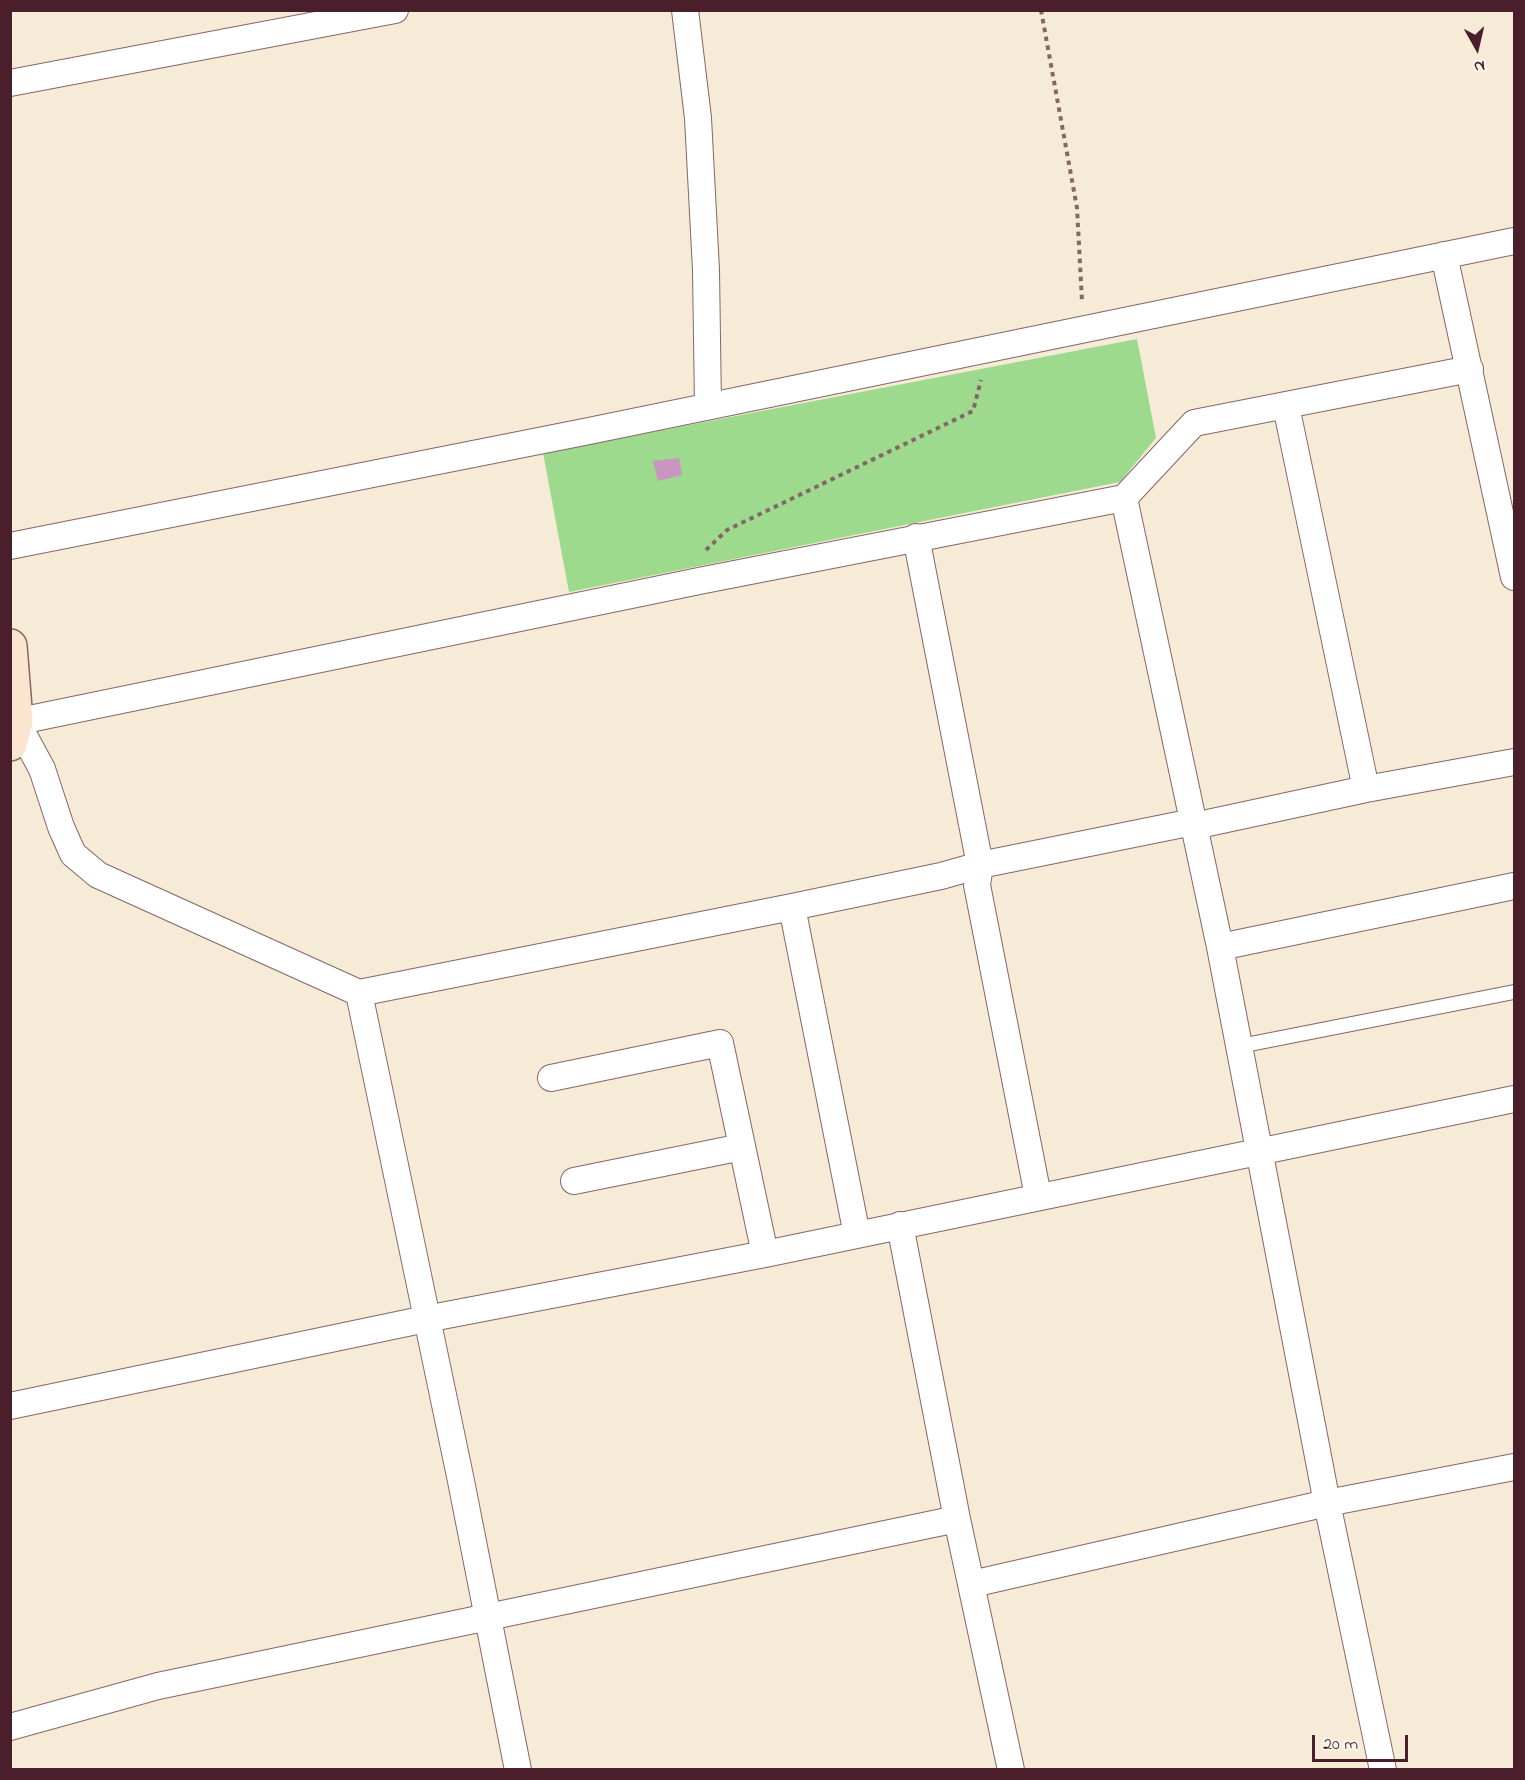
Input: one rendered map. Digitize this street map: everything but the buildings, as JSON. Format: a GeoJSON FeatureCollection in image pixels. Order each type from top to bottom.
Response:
{"type":"FeatureCollection","features":[{"type":"Feature","properties":{"kind":"street"},"geometry":{"type":"LineString","coordinates":[[10,82],[395,10]]}},
{"type":"Feature","properties":{"kind":"street"},"geometry":{"type":"LineString","coordinates":[[685,10],[698,118],[706,270],[708,406]]}},
{"type":"Feature","properties":{"kind":"street"},"geometry":{"type":"LineString","coordinates":[[10,546],[708,406],[1515,240]]}},
{"type":"Feature","properties":{"kind":"street"},"geometry":{"type":"LineString","coordinates":[[1444,255],[1515,577]]}},
{"type":"Feature","properties":{"kind":"street"},"geometry":{"type":"LineString","coordinates":[[12,729],[704,580],[1124,498],[1194,423],[1470,369]]}},
{"type":"Feature","properties":{"kind":"street"},"geometry":{"type":"LineString","coordinates":[[1286,406],[1366,789]]}},
{"type":"Feature","properties":{"kind":"street"},"geometry":{"type":"LineString","coordinates":[[1124,498],[1220,946],[1327,1503],[1383,1770]]}},
{"type":"Feature","properties":{"kind":"street"},"geometry":{"type":"LineString","coordinates":[[916,537],[980,865],[977,885],[1038,1196]]}},
{"type":"Feature","properties":{"kind":"street"},"geometry":{"type":"LineString","coordinates":[[10,646],[12,729],[42,769],[61,826],[74,854],[98,875],[359,993],[792,907],[941,876],[980,865],[1515,762]]}},
{"type":"Feature","properties":{"kind":"street"},"geometry":{"type":"LineString","coordinates":[[1220,946],[1515,886]]}},
{"type":"Feature","properties":{"kind":"street"},"geometry":{"type":"LineString","coordinates":[[792,907],[857,1235]]}},
{"type":"Feature","properties":{"kind":"street"},"geometry":{"type":"LineString","coordinates":[[359,993],[461,1481],[518,1770]]}},
{"type":"Feature","properties":{"kind":"street"},"geometry":{"type":"LineString","coordinates":[[551,1078],[720,1042],[765,1254]]}},
{"type":"Feature","properties":{"kind":"street"},"geometry":{"type":"LineString","coordinates":[[10,1406],[426,1319],[765,1254],[1515,1099]]}},
{"type":"Feature","properties":{"kind":"street"},"geometry":{"type":"LineString","coordinates":[[574,1181],[742,1147]]}},
{"type":"Feature","properties":{"kind":"street"},"geometry":{"type":"LineString","coordinates":[[900,1225],[957,1520],[1011,1770]]}},
{"type":"Feature","properties":{"kind":"street"},"geometry":{"type":"LineString","coordinates":[[972,1584],[1327,1503],[1515,1467]]}},
{"type":"Feature","properties":{"kind":"street"},"geometry":{"type":"LineString","coordinates":[[10,1727],[158,1686],[957,1520]]}},
{"type":"Feature","properties":{"kind":"lane"},"geometry":{"type":"LineString","coordinates":[[1240,1046],[1515,992]]}},
{"type":"Feature","properties":{"kind":"path"},"geometry":{"type":"LineString","coordinates":[[1041,10],[1077,208],[1084,328]]}},
{"type":"Feature","properties":{"kind":"path"},"geometry":{"type":"LineString","coordinates":[[704,580],[704,552],[727,530],[973,411],[981,383],[978,350]]}},
{"type":"Feature","properties":{"kind":"green space"},"geometry":{"type":"Polygon","coordinates":[[[1137,339],[1156,438],[1120,482],[569,592],[543,453],[1137,339]]]}}]}
